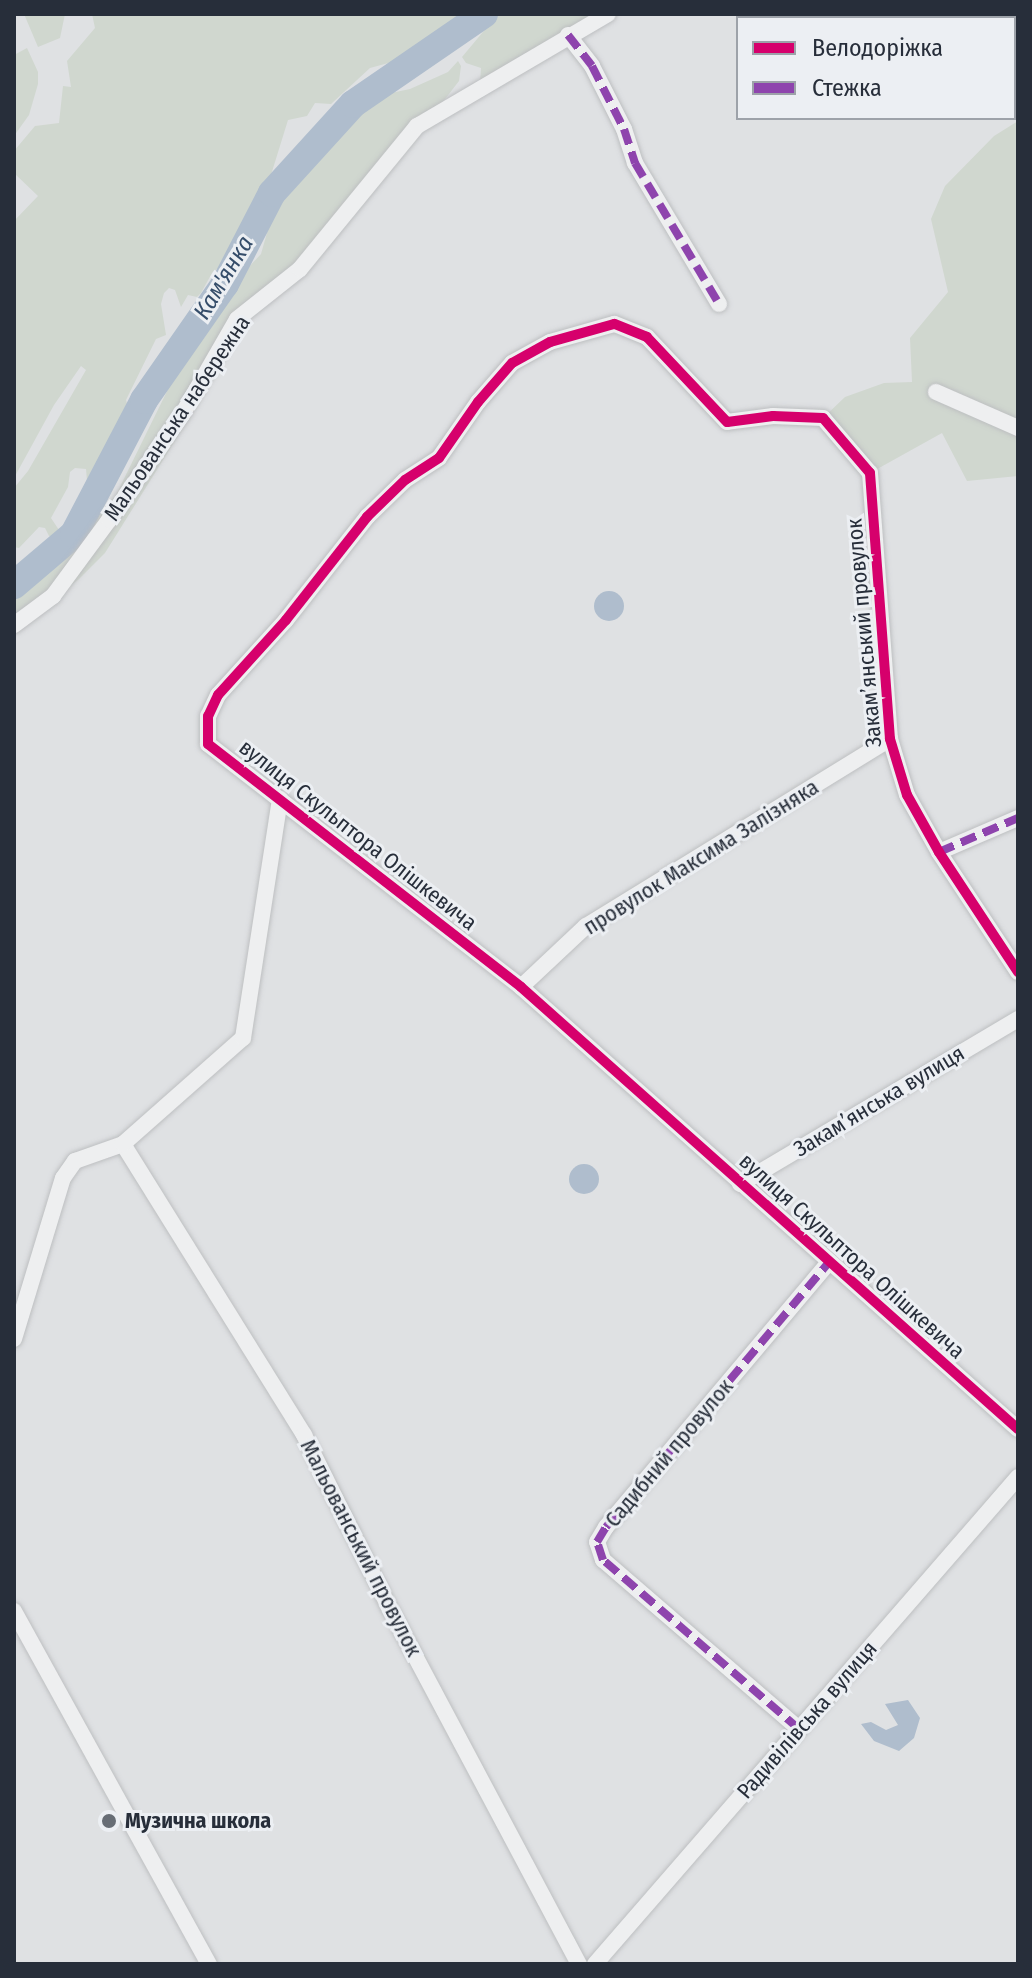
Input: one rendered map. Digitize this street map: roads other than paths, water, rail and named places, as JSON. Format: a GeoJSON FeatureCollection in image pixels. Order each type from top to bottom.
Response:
{"type":"FeatureCollection","features":[{"type":"Feature","properties":{"kind":"street","name":"Мальованська набережна"},"geometry":{"type":"LineString","coordinates":[[14,625],[53,596],[109,520],[183,413],[237,319],[300,269],[417,126],[608,14]]}},
{"type":"Feature","properties":{"kind":"street"},"geometry":{"type":"LineString","coordinates":[[568,35],[592,66],[624,129],[635,163],[719,304]]}},
{"type":"Feature","properties":{"kind":"street","name":"вулиця Скульптора Олішкевича"},"geometry":{"type":"LineString","coordinates":[[823,418],[773,416],[727,422],[647,337],[614,324],[550,342],[512,363],[478,402],[439,458],[405,480],[367,517],[286,620],[218,695],[208,716],[208,744],[521,987],[1018,1429]]}},
{"type":"Feature","properties":{"kind":"street"},"geometry":{"type":"LineString","coordinates":[[936,392],[1018,428]]}},
{"type":"Feature","properties":{"kind":"street","name":"Закамʼянський провулок"},"geometry":{"type":"LineString","coordinates":[[823,418],[870,473],[890,739],[907,795],[939,852],[1018,972]]}},
{"type":"Feature","properties":{"kind":"street","name":"провулок Максима Залізняка"},"geometry":{"type":"LineString","coordinates":[[521,987],[586,926],[890,739]]}},
{"type":"Feature","properties":{"kind":"street"},"geometry":{"type":"LineString","coordinates":[[14,1339],[63,1178],[75,1161],[123,1144],[243,1038],[280,799]]}},
{"type":"Feature","properties":{"kind":"street"},"geometry":{"type":"LineString","coordinates":[[939,852],[1018,818]]}},
{"type":"Feature","properties":{"kind":"street","name":"Закамʼянська вулиця"},"geometry":{"type":"LineString","coordinates":[[740,1184],[1018,1019]]}},
{"type":"Feature","properties":{"kind":"street","name":"Мальованський провулок"},"geometry":{"type":"LineString","coordinates":[[123,1144],[304,1435],[388,1605],[579,1964]]}},
{"type":"Feature","properties":{"kind":"street","name":"Садибний провулок"},"geometry":{"type":"LineString","coordinates":[[799,1729],[603,1560],[597,1542],[828,1263]]}},
{"type":"Feature","properties":{"kind":"street","name":"Радивілівська вулиця"},"geometry":{"type":"LineString","coordinates":[[595,1964],[1018,1477]]}},
{"type":"Feature","properties":{"kind":"street"},"geometry":{"type":"LineString","coordinates":[[14,1611],[209,1964]]}},
{"type":"Feature","properties":{"kind":"water"},"geometry":{"type":"Polygon","coordinates":[[[609,591],[615,592],[623,600],[623,612],[615,620],[609,621],[603,620],[595,612],[594,606],[595,600],[603,592],[609,591]]]}},
{"type":"Feature","properties":{"kind":"water"},"geometry":{"type":"Polygon","coordinates":[[[584,1164],[590,1165],[598,1173],[598,1185],[590,1193],[584,1194],[578,1193],[570,1185],[569,1179],[570,1173],[578,1165],[584,1164]]]}},
{"type":"Feature","properties":{"kind":"water"},"geometry":{"type":"Polygon","coordinates":[[[908,1700],[920,1718],[914,1738],[899,1751],[874,1741],[861,1724],[871,1722],[886,1730],[898,1725],[885,1704],[908,1700]]]}},
{"type":"Feature","properties":{"kind":"waterway","name":"Кам'янка"},"geometry":{"type":"LineString","coordinates":[[14,585],[74,534],[144,400],[225,284],[272,193],[353,104],[484,14]]}},
{"type":"Feature","properties":{"kind":"place","name":"Музична школа"},"geometry":{"type":"Point","coordinates":[109,1821]}}]}
